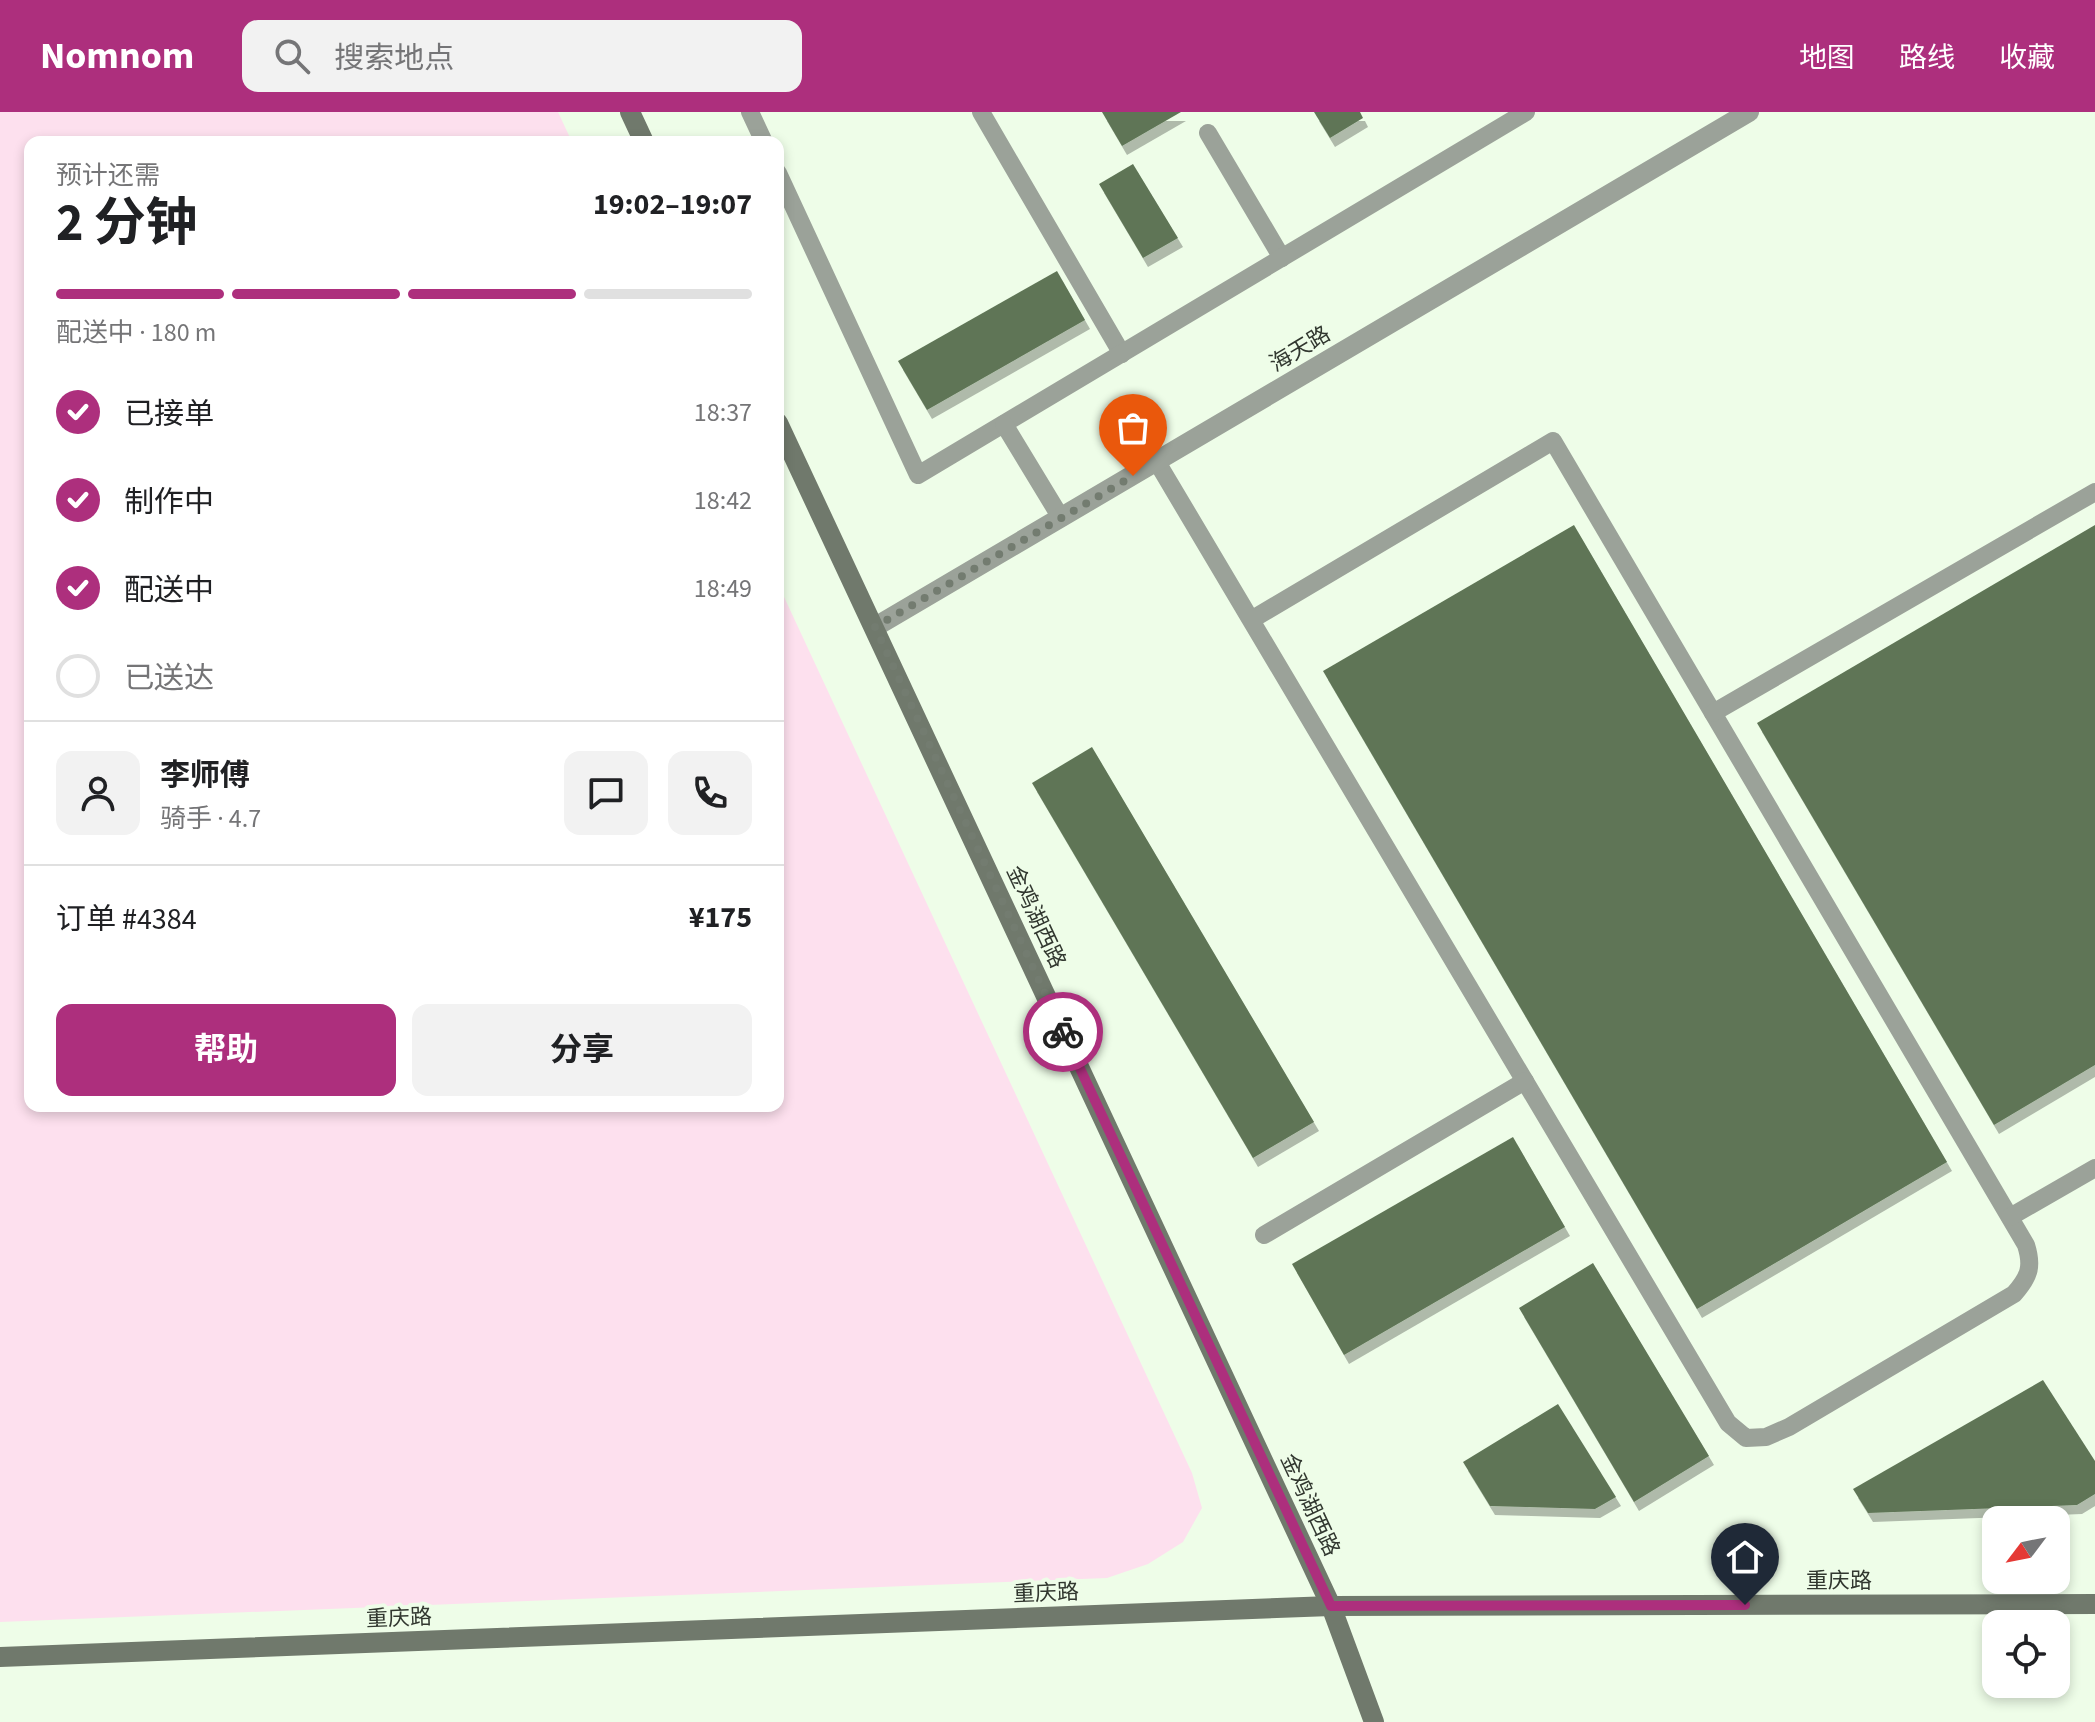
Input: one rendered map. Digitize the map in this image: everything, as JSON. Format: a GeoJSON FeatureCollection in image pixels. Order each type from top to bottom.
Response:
{"type":"FeatureCollection","features":[{"type":"Feature","properties":{"kind":"street"},"geometry":{"type":"LineString","coordinates":[[630,112],[641,136]]}},
{"type":"Feature","properties":{"kind":"street","name":"海天路"},"geometry":{"type":"LineString","coordinates":[[875,627],[1749,112]]}},
{"type":"Feature","properties":{"kind":"street","name":"金鸡湖西路"},"geometry":{"type":"LineString","coordinates":[[784,436],[1331,1606],[1374,1722]]}},
{"type":"Feature","properties":{"kind":"street","name":"重庆路"},"geometry":{"type":"LineString","coordinates":[[0,1657],[1331,1606],[2095,1604]]}},
{"type":"Feature","properties":{"kind":"lane"},"geometry":{"type":"LineString","coordinates":[[750,112],[761,136]]}},
{"type":"Feature","properties":{"kind":"lane"},"geometry":{"type":"LineString","coordinates":[[981,112],[1122,354]]}},
{"type":"Feature","properties":{"kind":"lane"},"geometry":{"type":"LineString","coordinates":[[784,186],[918,475],[1526,112]]}},
{"type":"Feature","properties":{"kind":"lane"},"geometry":{"type":"LineString","coordinates":[[1208,133],[1282,258]]}},
{"type":"Feature","properties":{"kind":"lane"},"geometry":{"type":"LineString","coordinates":[[1004,424],[1061,518]]}},
{"type":"Feature","properties":{"kind":"lane"},"geometry":{"type":"LineString","coordinates":[[1157,462],[1728,1423],[1746,1438],[1766,1437],[1789,1427],[2014,1294],[2028,1279],[2031,1262],[2010,1217],[1553,441],[1251,620]]}},
{"type":"Feature","properties":{"kind":"lane"},"geometry":{"type":"LineString","coordinates":[[1713,713],[2095,492]]}},
{"type":"Feature","properties":{"kind":"lane"},"geometry":{"type":"LineString","coordinates":[[1264,1235],[1525,1081]]}},
{"type":"Feature","properties":{"kind":"lane"},"geometry":{"type":"LineString","coordinates":[[2010,1217],[2095,1168]]}},
{"type":"Feature","properties":{"kind":"shaded area"},"geometry":{"type":"Polygon","coordinates":[[[0,112],[558,112],[569,136],[24,136],[24,1112],[784,1112],[784,597],[1192,1473],[1202,1508],[1183,1542],[1148,1564],[1107,1578],[0,1622],[0,112]]]}},
{"type":"Feature","properties":{"kind":"building"},"geometry":{"type":"Polygon","coordinates":[[[1102,112],[1181,112],[1122,146],[1102,112]]]}},
{"type":"Feature","properties":{"kind":"building"},"geometry":{"type":"Polygon","coordinates":[[[1314,112],[1360,112],[1363,118],[1330,138],[1314,112]]]}},
{"type":"Feature","properties":{"kind":"building"},"geometry":{"type":"Polygon","coordinates":[[[1133,164],[1178,238],[1143,258],[1099,184],[1133,164]]]}},
{"type":"Feature","properties":{"kind":"building"},"geometry":{"type":"Polygon","coordinates":[[[1057,271],[1085,320],[927,410],[898,361],[1057,271]]]}},
{"type":"Feature","properties":{"kind":"building"},"geometry":{"type":"Polygon","coordinates":[[[1574,525],[1947,1162],[1697,1309],[1323,671],[1574,525]]]}},
{"type":"Feature","properties":{"kind":"building"},"geometry":{"type":"Polygon","coordinates":[[[2095,525],[2095,1065],[1994,1125],[1757,723],[2095,525]]]}},
{"type":"Feature","properties":{"kind":"building"},"geometry":{"type":"Polygon","coordinates":[[[1092,747],[1314,1122],[1253,1158],[1032,783],[1092,747]]]}},
{"type":"Feature","properties":{"kind":"building"},"geometry":{"type":"Polygon","coordinates":[[[1513,1137],[1565,1227],[1344,1355],[1292,1264],[1513,1137]]]}},
{"type":"Feature","properties":{"kind":"building"},"geometry":{"type":"Polygon","coordinates":[[[1593,1263],[1709,1456],[1634,1502],[1519,1308],[1593,1263]]]}},
{"type":"Feature","properties":{"kind":"building"},"geometry":{"type":"Polygon","coordinates":[[[2043,1380],[2095,1461],[2095,1494],[2077,1505],[1982,1506],[1982,1509],[1868,1513],[1853,1489],[2043,1380]]]}},
{"type":"Feature","properties":{"kind":"building"},"geometry":{"type":"Polygon","coordinates":[[[1558,1404],[1616,1497],[1595,1509],[1490,1506],[1463,1462],[1558,1404]]]}},
{"type":"Feature","properties":{"kind":"way so far"},"geometry":{"type":"LineString","coordinates":[[1063,1032],[875,627],[1133,476]]}},
{"type":"Feature","properties":{"kind":"route"},"geometry":{"type":"LineString","coordinates":[[1063,1032],[1331,1606],[1745,1605]]}}]}
